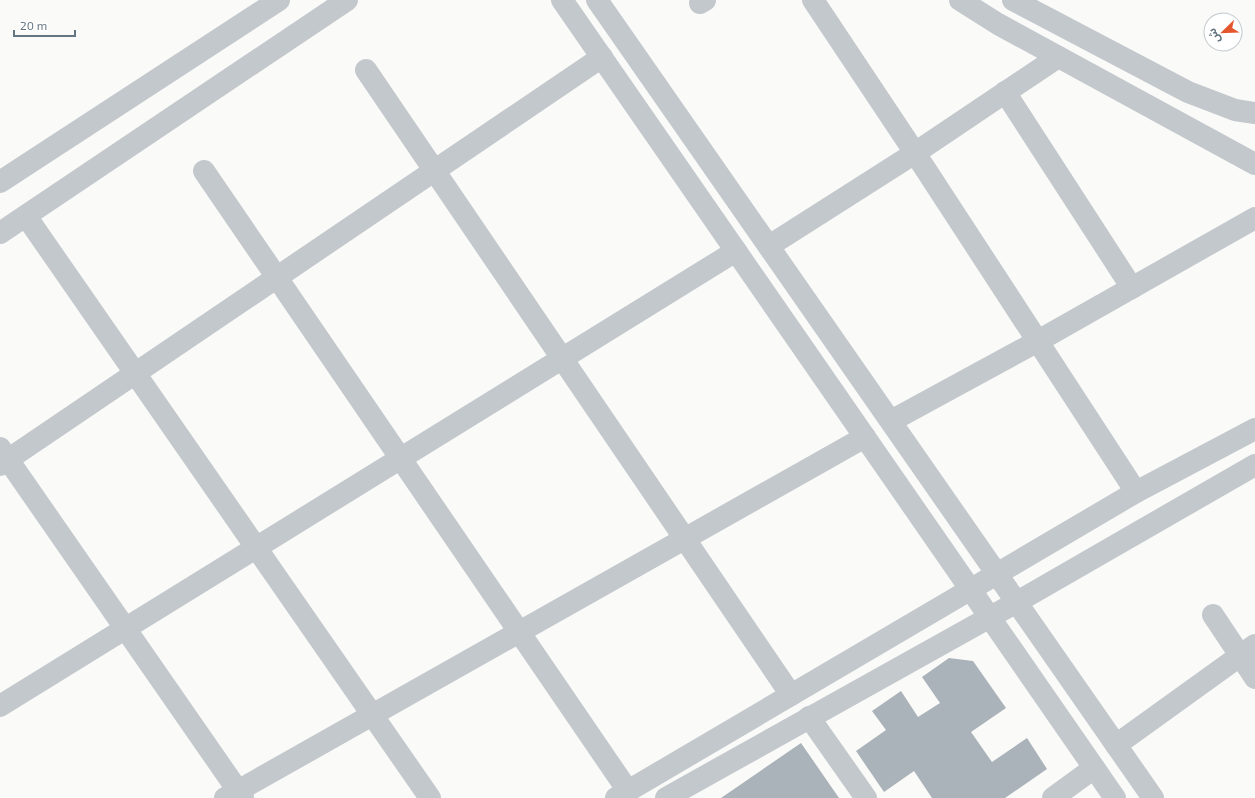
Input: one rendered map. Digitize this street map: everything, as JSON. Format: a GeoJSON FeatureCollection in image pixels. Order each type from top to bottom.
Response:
{"type":"FeatureCollection","features":[{"type":"Feature","properties":{"kind":"street"},"geometry":{"type":"LineString","coordinates":[[0,182],[279,0]]}},
{"type":"Feature","properties":{"kind":"street"},"geometry":{"type":"LineString","coordinates":[[0,233],[347,0]]}},
{"type":"Feature","properties":{"kind":"street"},"geometry":{"type":"LineString","coordinates":[[562,0],[1114,798]]}},
{"type":"Feature","properties":{"kind":"street"},"geometry":{"type":"LineString","coordinates":[[597,0],[1153,798]]}},
{"type":"Feature","properties":{"kind":"street"},"geometry":{"type":"LineString","coordinates":[[813,0],[915,153],[1136,492]]}},
{"type":"Feature","properties":{"kind":"street"},"geometry":{"type":"LineString","coordinates":[[960,0],[998,24],[1255,164]]}},
{"type":"Feature","properties":{"kind":"street"},"geometry":{"type":"LineString","coordinates":[[1014,0],[1188,92],[1235,110],[1255,113]]}},
{"type":"Feature","properties":{"kind":"street"},"geometry":{"type":"LineString","coordinates":[[602,56],[136,373],[3,457],[125,628],[236,796],[372,715],[865,437]]}},
{"type":"Feature","properties":{"kind":"street"},"geometry":{"type":"LineString","coordinates":[[769,246],[915,153],[1058,57]]}},
{"type":"Feature","properties":{"kind":"street"},"geometry":{"type":"LineString","coordinates":[[366,70],[791,695]]}},
{"type":"Feature","properties":{"kind":"street"},"geometry":{"type":"LineString","coordinates":[[1005,92],[1132,288]]}},
{"type":"Feature","properties":{"kind":"street"},"geometry":{"type":"LineString","coordinates":[[204,171],[519,632],[622,795],[1136,492],[1255,429]]}},
{"type":"Feature","properties":{"kind":"street"},"geometry":{"type":"LineString","coordinates":[[26,216],[430,798]]}},
{"type":"Feature","properties":{"kind":"street"},"geometry":{"type":"LineString","coordinates":[[891,421],[1038,341],[1255,218]]}},
{"type":"Feature","properties":{"kind":"street"},"geometry":{"type":"LineString","coordinates":[[0,706],[736,251]]}},
{"type":"Feature","properties":{"kind":"street"},"geometry":{"type":"LineString","coordinates":[[666,798],[1017,602],[1255,465]]}},
{"type":"Feature","properties":{"kind":"street"},"geometry":{"type":"LineString","coordinates":[[1213,615],[1248,650],[1255,678]]}},
{"type":"Feature","properties":{"kind":"street"},"geometry":{"type":"LineString","coordinates":[[1116,745],[1248,650]]}},
{"type":"Feature","properties":{"kind":"street"},"geometry":{"type":"LineString","coordinates":[[809,717],[866,798]]}},
{"type":"Feature","properties":{"kind":"street"},"geometry":{"type":"LineString","coordinates":[[1053,798],[1094,768]]}},
{"type":"Feature","properties":{"kind":"building"},"geometry":{"type":"Polygon","coordinates":[[[949,658],[973,661],[1006,708],[971,732],[992,762],[1027,738],[1047,769],[1005,798],[932,798],[914,771],[884,792],[856,751],[886,730],[872,711],[901,691],[918,717],[940,703],[922,677],[949,658]]]}},
{"type":"Feature","properties":{"kind":"building"},"geometry":{"type":"Polygon","coordinates":[[[801,743],[839,798],[721,798],[766,767],[801,743]]]}}]}
